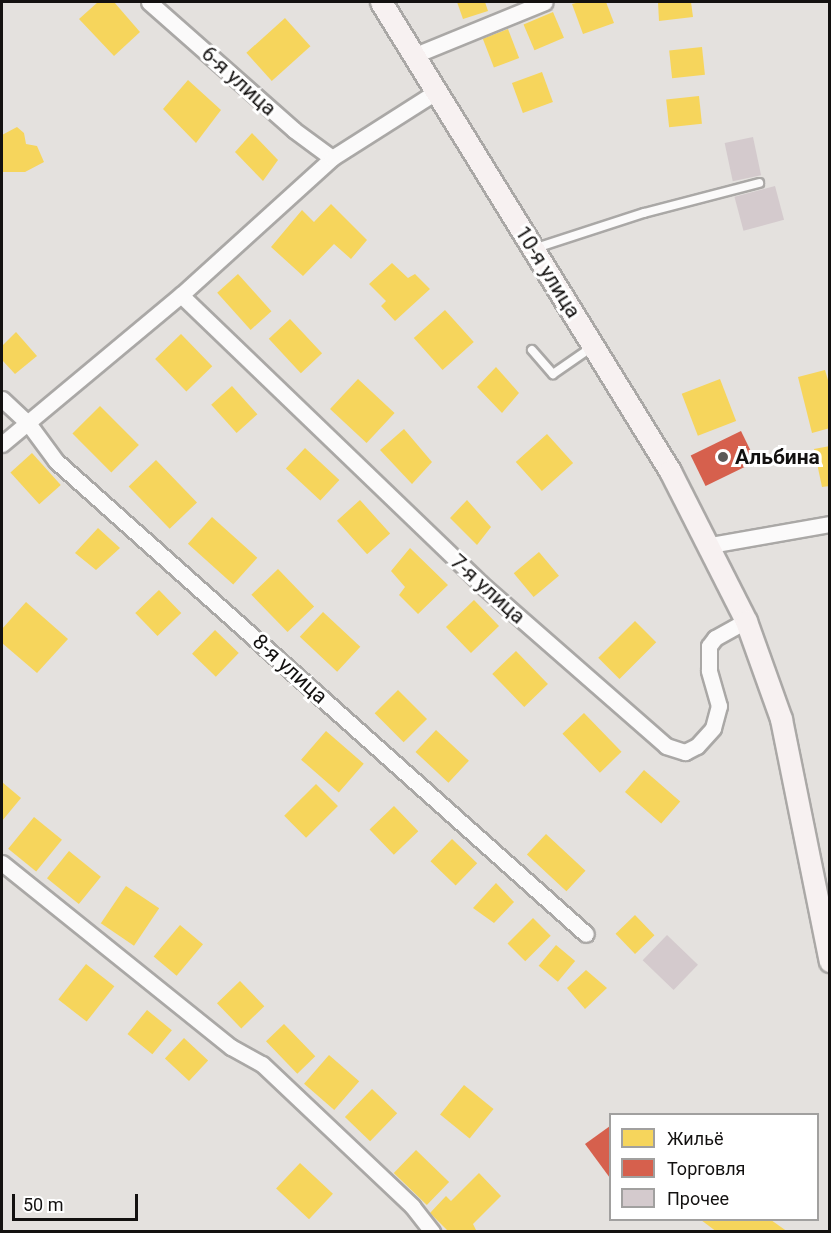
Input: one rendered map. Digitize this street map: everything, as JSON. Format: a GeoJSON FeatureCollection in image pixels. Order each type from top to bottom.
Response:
{"type":"FeatureCollection","features":[{"type":"Feature","properties":{"kind":"street","name":"6-я улица"},"geometry":{"type":"LineString","coordinates":[[149,2],[294,130],[332,158]]}},
{"type":"Feature","properties":{"kind":"street","name":"10-я улица"},"geometry":{"type":"LineString","coordinates":[[381,2],[594,346],[710,544],[746,621],[781,719],[830,962]]}},
{"type":"Feature","properties":{"kind":"street"},"geometry":{"type":"LineString","coordinates":[[415,55],[545,2]]}},
{"type":"Feature","properties":{"kind":"street"},"geometry":{"type":"LineString","coordinates":[[2,444],[181,295],[332,158],[437,91]]}},
{"type":"Feature","properties":{"kind":"street","name":"7-я улица"},"geometry":{"type":"LineString","coordinates":[[181,295],[480,583],[666,746],[685,752],[698,746],[713,728],[719,706],[709,670],[710,646],[715,638],[746,621]]}},
{"type":"Feature","properties":{"kind":"street","name":"8-я улица"},"geometry":{"type":"LineString","coordinates":[[2,399],[28,423],[56,461],[586,934]]}},
{"type":"Feature","properties":{"kind":"street"},"geometry":{"type":"LineString","coordinates":[[710,544],[830,524]]}},
{"type":"Feature","properties":{"kind":"street"},"geometry":{"type":"LineString","coordinates":[[2,863],[231,1047],[262,1064],[412,1206],[432,1232]]}},
{"type":"Feature","properties":{"kind":"lane"},"geometry":{"type":"LineString","coordinates":[[534,249],[644,213],[759,183]]}},
{"type":"Feature","properties":{"kind":"lane"},"geometry":{"type":"LineString","coordinates":[[532,350],[553,374],[594,346]]}},
{"type":"Feature","properties":{"kind":"building: Жильё"},"geometry":{"type":"Polygon","coordinates":[[[98,2],[114,2],[140,32],[114,56],[79,19],[98,2]]]}},
{"type":"Feature","properties":{"kind":"building: Жильё"},"geometry":{"type":"Polygon","coordinates":[[[457,2],[485,2],[488,11],[463,19],[457,2]]]}},
{"type":"Feature","properties":{"kind":"building: Жильё"},"geometry":{"type":"Polygon","coordinates":[[[606,2],[614,23],[583,34],[572,4],[606,2]]]}},
{"type":"Feature","properties":{"kind":"building: Жильё"},"geometry":{"type":"Polygon","coordinates":[[[658,2],[691,2],[693,17],[659,21],[658,2]]]}},
{"type":"Feature","properties":{"kind":"building: Жильё"},"geometry":{"type":"Polygon","coordinates":[[[553,12],[564,38],[534,50],[524,25],[553,12]]]}},
{"type":"Feature","properties":{"kind":"building: Жильё"},"geometry":{"type":"Polygon","coordinates":[[[285,18],[310,46],[272,81],[246,53],[285,18]]]}},
{"type":"Feature","properties":{"kind":"building: Жильё"},"geometry":{"type":"Polygon","coordinates":[[[508,29],[519,58],[494,68],[483,39],[508,29]]]}},
{"type":"Feature","properties":{"kind":"building: Жильё"},"geometry":{"type":"Polygon","coordinates":[[[702,47],[705,75],[672,78],[669,50],[702,47]]]}},
{"type":"Feature","properties":{"kind":"building: Жильё"},"geometry":{"type":"Polygon","coordinates":[[[542,72],[553,102],[523,113],[512,83],[542,72]]]}},
{"type":"Feature","properties":{"kind":"building: Жильё"},"geometry":{"type":"Polygon","coordinates":[[[188,80],[221,110],[196,143],[163,109],[188,80]]]}},
{"type":"Feature","properties":{"kind":"building: Жильё"},"geometry":{"type":"Polygon","coordinates":[[[699,96],[702,124],[669,127],[666,99],[699,96]]]}},
{"type":"Feature","properties":{"kind":"building: Жильё"},"geometry":{"type":"Polygon","coordinates":[[[17,127],[24,133],[26,144],[37,146],[44,162],[25,172],[2,172],[2,135],[17,127]]]}},
{"type":"Feature","properties":{"kind":"building: Жильё"},"geometry":{"type":"Polygon","coordinates":[[[252,133],[278,160],[263,181],[235,152],[252,133]]]}},
{"type":"Feature","properties":{"kind":"building: Жильё"},"geometry":{"type":"Polygon","coordinates":[[[331,204],[367,240],[351,259],[334,244],[303,276],[271,247],[302,210],[314,222],[331,204]]]}},
{"type":"Feature","properties":{"kind":"building: Жильё"},"geometry":{"type":"Polygon","coordinates":[[[392,263],[408,278],[415,274],[430,289],[395,321],[381,306],[386,301],[369,284],[392,263]]]}},
{"type":"Feature","properties":{"kind":"building: Жильё"},"geometry":{"type":"Polygon","coordinates":[[[238,274],[271,311],[251,330],[217,293],[238,274]]]}},
{"type":"Feature","properties":{"kind":"building: Жильё"},"geometry":{"type":"Polygon","coordinates":[[[445,310],[474,342],[443,370],[414,338],[445,310]]]}},
{"type":"Feature","properties":{"kind":"building: Жильё"},"geometry":{"type":"Polygon","coordinates":[[[290,319],[322,353],[301,373],[269,339],[290,319]]]}},
{"type":"Feature","properties":{"kind":"building: Жильё"},"geometry":{"type":"Polygon","coordinates":[[[16,332],[37,356],[15,374],[2,360],[2,346],[16,332]]]}},
{"type":"Feature","properties":{"kind":"building: Жильё"},"geometry":{"type":"Polygon","coordinates":[[[181,334],[212,366],[186,391],[155,359],[181,334]]]}},
{"type":"Feature","properties":{"kind":"building: Жильё"},"geometry":{"type":"Polygon","coordinates":[[[496,367],[519,393],[502,413],[477,387],[496,367]]]}},
{"type":"Feature","properties":{"kind":"building: Жильё"},"geometry":{"type":"Polygon","coordinates":[[[825,370],[830,387],[830,428],[812,433],[798,377],[825,370]]]}},
{"type":"Feature","properties":{"kind":"building: Жильё"},"geometry":{"type":"Polygon","coordinates":[[[358,379],[395,413],[367,443],[330,409],[358,379]]]}},
{"type":"Feature","properties":{"kind":"building: Жильё"},"geometry":{"type":"Polygon","coordinates":[[[720,379],[736,421],[698,436],[682,394],[720,379]]]}},
{"type":"Feature","properties":{"kind":"building: Жильё"},"geometry":{"type":"Polygon","coordinates":[[[232,386],[257,414],[237,433],[211,405],[232,386]]]}},
{"type":"Feature","properties":{"kind":"building: Жильё"},"geometry":{"type":"Polygon","coordinates":[[[100,406],[139,445],[111,472],[72,434],[100,406]]]}},
{"type":"Feature","properties":{"kind":"building: Жильё"},"geometry":{"type":"Polygon","coordinates":[[[404,429],[432,462],[412,484],[380,450],[404,429]]]}},
{"type":"Feature","properties":{"kind":"building: Жильё"},"geometry":{"type":"Polygon","coordinates":[[[547,434],[573,463],[542,491],[516,462],[547,434]]]}},
{"type":"Feature","properties":{"kind":"building: Жильё"},"geometry":{"type":"Polygon","coordinates":[[[830,446],[830,486],[822,487],[814,449],[830,446]]]}},
{"type":"Feature","properties":{"kind":"building: Жильё"},"geometry":{"type":"Polygon","coordinates":[[[305,448],[339,480],[320,501],[286,468],[305,448]]]}},
{"type":"Feature","properties":{"kind":"building: Жильё"},"geometry":{"type":"Polygon","coordinates":[[[32,453],[61,485],[39,504],[10,472],[32,453]]]}},
{"type":"Feature","properties":{"kind":"building: Жильё"},"geometry":{"type":"Polygon","coordinates":[[[156,460],[197,502],[170,529],[129,486],[156,460]]]}},
{"type":"Feature","properties":{"kind":"building: Жильё"},"geometry":{"type":"Polygon","coordinates":[[[360,500],[390,533],[367,554],[337,521],[360,500]]]}},
{"type":"Feature","properties":{"kind":"building: Жильё"},"geometry":{"type":"Polygon","coordinates":[[[467,500],[491,527],[477,545],[450,518],[467,500]]]}},
{"type":"Feature","properties":{"kind":"building: Жильё"},"geometry":{"type":"Polygon","coordinates":[[[212,517],[257,558],[233,585],[188,544],[212,517]]]}},
{"type":"Feature","properties":{"kind":"building: Жильё"},"geometry":{"type":"Polygon","coordinates":[[[98,528],[120,548],[96,570],[75,553],[98,528]]]}},
{"type":"Feature","properties":{"kind":"building: Жильё"},"geometry":{"type":"Polygon","coordinates":[[[410,548],[448,585],[418,614],[399,595],[405,587],[391,571],[410,548]]]}},
{"type":"Feature","properties":{"kind":"building: Жильё"},"geometry":{"type":"Polygon","coordinates":[[[539,552],[559,576],[534,597],[514,573],[539,552]]]}},
{"type":"Feature","properties":{"kind":"building: Жильё"},"geometry":{"type":"Polygon","coordinates":[[[278,569],[314,606],[288,632],[251,595],[278,569]]]}},
{"type":"Feature","properties":{"kind":"building: Жильё"},"geometry":{"type":"Polygon","coordinates":[[[159,590],[181,613],[157,636],[135,613],[159,590]]]}},
{"type":"Feature","properties":{"kind":"building: Жильё"},"geometry":{"type":"Polygon","coordinates":[[[474,600],[499,626],[471,653],[446,627],[474,600]]]}},
{"type":"Feature","properties":{"kind":"building: Жильё"},"geometry":{"type":"Polygon","coordinates":[[[26,602],[68,639],[37,673],[2,643],[2,629],[26,602]]]}},
{"type":"Feature","properties":{"kind":"building: Жильё"},"geometry":{"type":"Polygon","coordinates":[[[323,612],[360,647],[337,672],[300,637],[323,612]]]}},
{"type":"Feature","properties":{"kind":"building: Жильё"},"geometry":{"type":"Polygon","coordinates":[[[635,621],[656,642],[619,679],[598,658],[635,621]]]}},
{"type":"Feature","properties":{"kind":"building: Жильё"},"geometry":{"type":"Polygon","coordinates":[[[215,630],[239,653],[216,677],[192,654],[215,630]]]}},
{"type":"Feature","properties":{"kind":"building: Жильё"},"geometry":{"type":"Polygon","coordinates":[[[516,651],[548,684],[524,707],[492,674],[516,651]]]}},
{"type":"Feature","properties":{"kind":"building: Жильё"},"geometry":{"type":"Polygon","coordinates":[[[398,690],[427,719],[404,742],[375,713],[398,690]]]}},
{"type":"Feature","properties":{"kind":"building: Жильё"},"geometry":{"type":"Polygon","coordinates":[[[584,713],[622,752],[600,773],[562,734],[584,713]]]}},
{"type":"Feature","properties":{"kind":"building: Жильё"},"geometry":{"type":"Polygon","coordinates":[[[436,730],[469,761],[448,783],[416,752],[436,730]]]}},
{"type":"Feature","properties":{"kind":"building: Жильё"},"geometry":{"type":"Polygon","coordinates":[[[326,731],[364,764],[339,792],[301,760],[326,731]]]}},
{"type":"Feature","properties":{"kind":"building: Жильё"},"geometry":{"type":"Polygon","coordinates":[[[644,770],[680,801],[661,823],[625,792],[644,770]]]}},
{"type":"Feature","properties":{"kind":"building: Жильё"},"geometry":{"type":"Polygon","coordinates":[[[2,782],[21,798],[2,821],[2,782]]]}},
{"type":"Feature","properties":{"kind":"building: Жильё"},"geometry":{"type":"Polygon","coordinates":[[[316,784],[338,806],[306,838],[284,816],[316,784]]]}},
{"type":"Feature","properties":{"kind":"building: Жильё"},"geometry":{"type":"Polygon","coordinates":[[[394,806],[418,831],[394,855],[370,830],[394,806]]]}},
{"type":"Feature","properties":{"kind":"building: Жильё"},"geometry":{"type":"Polygon","coordinates":[[[34,817],[62,840],[36,872],[8,849],[34,817]]]}},
{"type":"Feature","properties":{"kind":"building: Жильё"},"geometry":{"type":"Polygon","coordinates":[[[546,834],[585,871],[566,891],[527,854],[546,834]]]}},
{"type":"Feature","properties":{"kind":"building: Жильё"},"geometry":{"type":"Polygon","coordinates":[[[452,839],[477,863],[456,886],[430,861],[452,839]]]}},
{"type":"Feature","properties":{"kind":"building: Жильё"},"geometry":{"type":"Polygon","coordinates":[[[69,851],[101,877],[79,904],[47,878],[69,851]]]}},
{"type":"Feature","properties":{"kind":"building: Жильё"},"geometry":{"type":"Polygon","coordinates":[[[496,883],[514,902],[494,923],[473,908],[496,883]]]}},
{"type":"Feature","properties":{"kind":"building: Жильё"},"geometry":{"type":"Polygon","coordinates":[[[126,886],[159,908],[134,946],[101,923],[126,886]]]}},
{"type":"Feature","properties":{"kind":"building: Жильё"},"geometry":{"type":"Polygon","coordinates":[[[635,915],[654,935],[635,954],[616,934],[635,915]]]}},
{"type":"Feature","properties":{"kind":"building: Жильё"},"geometry":{"type":"Polygon","coordinates":[[[533,918],[551,936],[525,961],[508,943],[533,918]]]}},
{"type":"Feature","properties":{"kind":"building: Жильё"},"geometry":{"type":"Polygon","coordinates":[[[180,925],[203,944],[177,976],[154,956],[180,925]]]}},
{"type":"Feature","properties":{"kind":"building: Жильё"},"geometry":{"type":"Polygon","coordinates":[[[556,945],[575,961],[558,982],[539,966],[556,945]]]}},
{"type":"Feature","properties":{"kind":"building: Жильё"},"geometry":{"type":"Polygon","coordinates":[[[86,964],[114,986],[87,1022],[58,999],[86,964]]]}},
{"type":"Feature","properties":{"kind":"building: Жильё"},"geometry":{"type":"Polygon","coordinates":[[[586,970],[607,988],[585,1009],[567,988],[586,970]]]}},
{"type":"Feature","properties":{"kind":"building: Жильё"},"geometry":{"type":"Polygon","coordinates":[[[240,981],[264,1006],[241,1028],[217,1003],[240,981]]]}},
{"type":"Feature","properties":{"kind":"building: Жильё"},"geometry":{"type":"Polygon","coordinates":[[[147,1010],[172,1030],[152,1054],[127,1034],[147,1010]]]}},
{"type":"Feature","properties":{"kind":"building: Жильё"},"geometry":{"type":"Polygon","coordinates":[[[284,1024],[315,1056],[297,1074],[266,1041],[284,1024]]]}},
{"type":"Feature","properties":{"kind":"building: Жильё"},"geometry":{"type":"Polygon","coordinates":[[[184,1038],[208,1061],[189,1081],[165,1058],[184,1038]]]}},
{"type":"Feature","properties":{"kind":"building: Жильё"},"geometry":{"type":"Polygon","coordinates":[[[329,1055],[359,1081],[334,1110],[304,1084],[329,1055]]]}},
{"type":"Feature","properties":{"kind":"building: Жильё"},"geometry":{"type":"Polygon","coordinates":[[[464,1085],[494,1109],[470,1138],[440,1115],[464,1085]]]}},
{"type":"Feature","properties":{"kind":"building: Жильё"},"geometry":{"type":"Polygon","coordinates":[[[372,1089],[397,1113],[370,1141],[345,1117],[372,1089]]]}},
{"type":"Feature","properties":{"kind":"building: Жильё"},"geometry":{"type":"Polygon","coordinates":[[[416,1150],[449,1182],[427,1205],[394,1173],[416,1150]]]}},
{"type":"Feature","properties":{"kind":"building: Жильё"},"geometry":{"type":"Polygon","coordinates":[[[300,1163],[333,1194],[309,1219],[276,1189],[300,1163]]]}},
{"type":"Feature","properties":{"kind":"building: Жильё"},"geometry":{"type":"Polygon","coordinates":[[[479,1173],[501,1196],[473,1224],[477,1232],[449,1232],[430,1213],[446,1196],[451,1201],[479,1173]]]}},
{"type":"Feature","properties":{"kind":"building: Жильё"},"geometry":{"type":"Polygon","coordinates":[[[702,1221],[772,1221],[788,1232],[717,1232],[702,1221]]]}},
{"type":"Feature","properties":{"kind":"building: Торговля","name":"Альбина"},"geometry":{"type":"Polygon","coordinates":[[[741,431],[756,462],[706,486],[691,456],[741,431]]]}},
{"type":"Feature","properties":{"kind":"building: Торговля"},"geometry":{"type":"Polygon","coordinates":[[[609,1127],[609,1177],[585,1144],[609,1127]]]}},
{"type":"Feature","properties":{"kind":"building: Прочее"},"geometry":{"type":"Polygon","coordinates":[[[753,137],[761,175],[733,181],[725,143],[753,137]]]}},
{"type":"Feature","properties":{"kind":"building: Прочее"},"geometry":{"type":"Polygon","coordinates":[[[775,186],[784,220],[743,231],[734,197],[775,186]]]}},
{"type":"Feature","properties":{"kind":"building: Прочее"},"geometry":{"type":"Polygon","coordinates":[[[667,935],[698,965],[674,990],[643,960],[667,935]]]}},
{"type":"Feature","properties":{"kind":"place","name":"Альбина"},"geometry":{"type":"Point","coordinates":[723,457]}}]}
